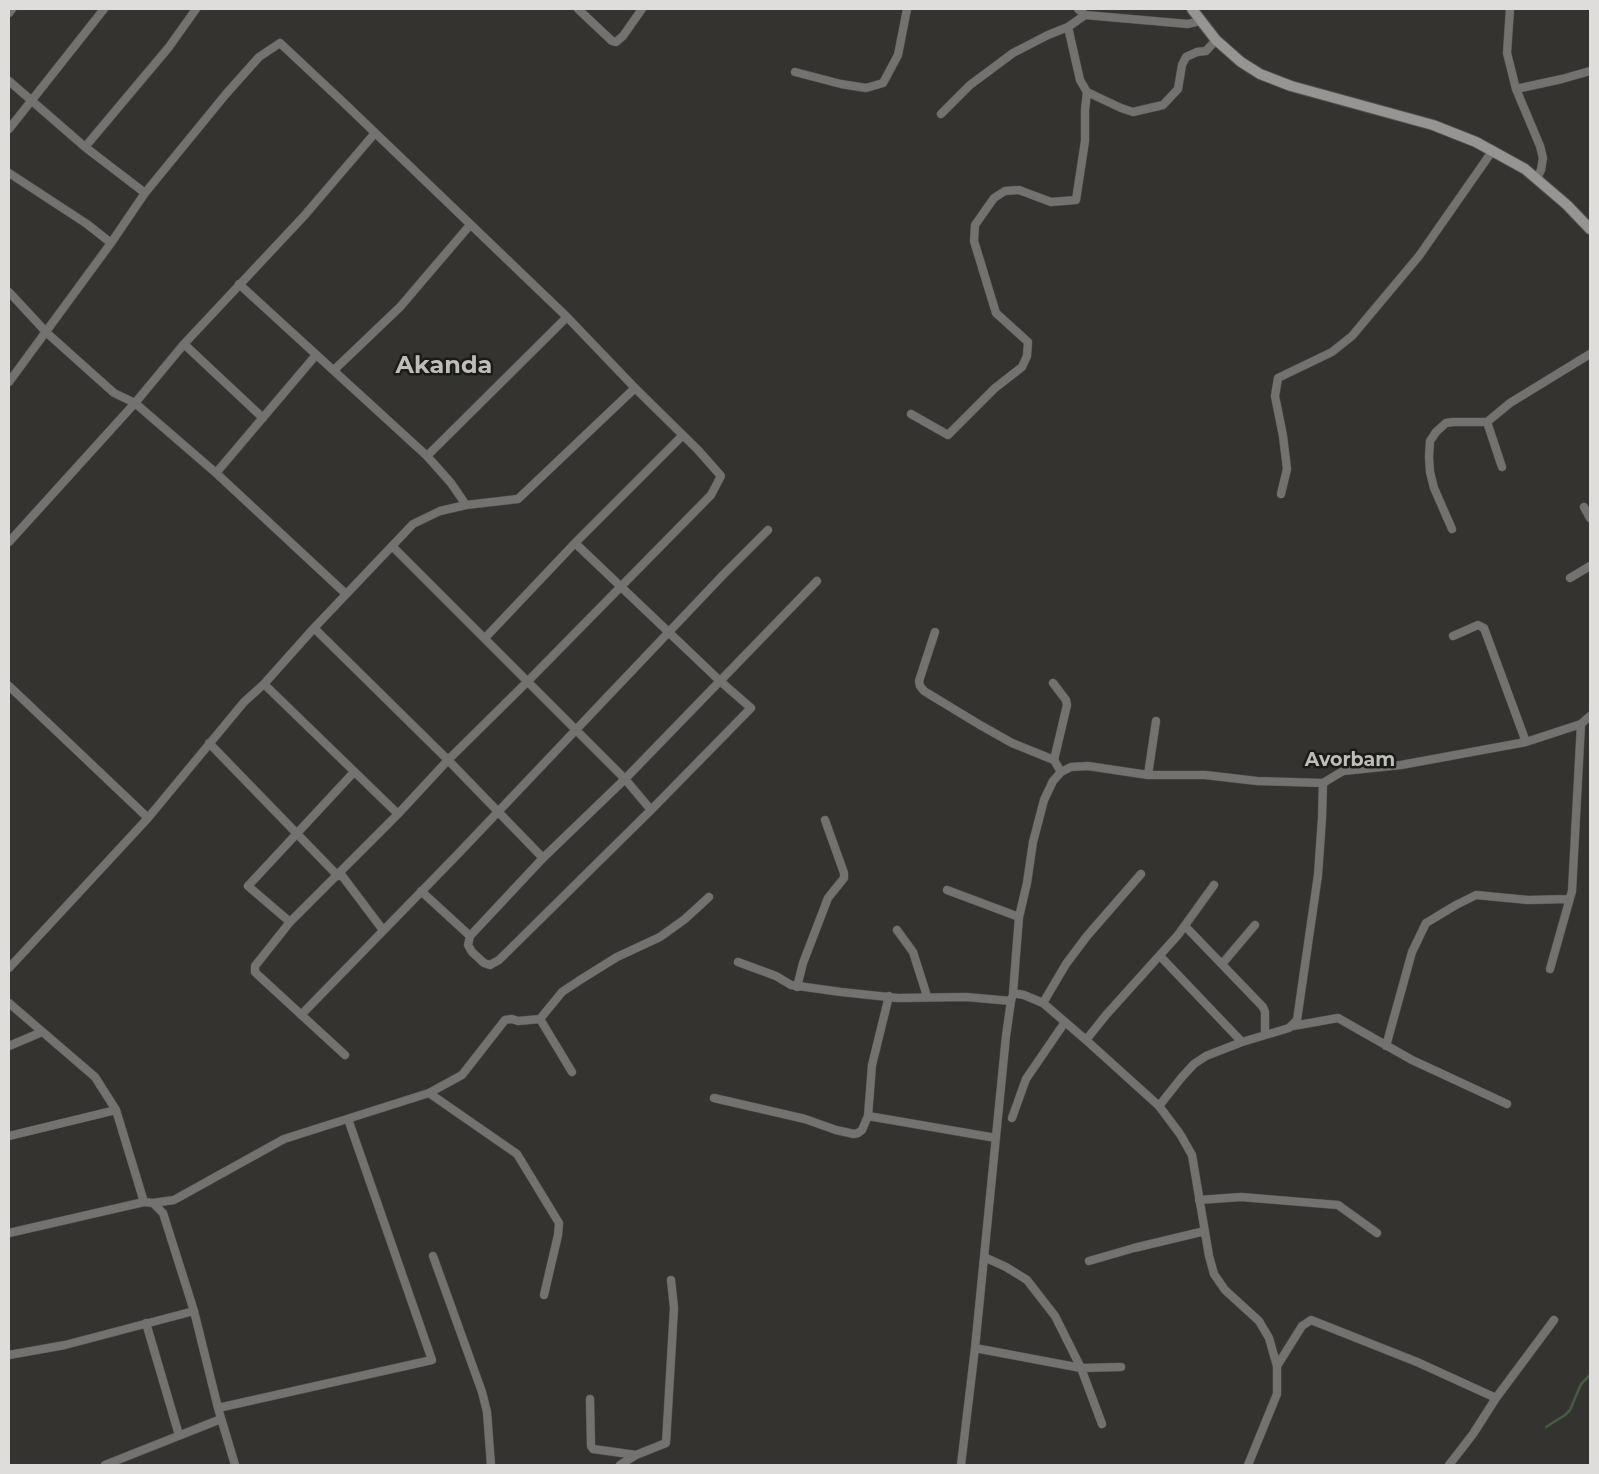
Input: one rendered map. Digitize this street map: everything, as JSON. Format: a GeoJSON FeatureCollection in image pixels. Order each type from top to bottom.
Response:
{"type":"FeatureCollection","features":[{"type":"Feature","properties":{"kind":"street"},"geometry":{"type":"LineString","coordinates":[[9,13],[12,9]]}},
{"type":"Feature","properties":{"kind":"street"},"geometry":{"type":"LineString","coordinates":[[9,129],[104,9]]}},
{"type":"Feature","properties":{"kind":"street"},"geometry":{"type":"LineString","coordinates":[[85,147],[169,47],[196,9]]}},
{"type":"Feature","properties":{"kind":"street"},"geometry":{"type":"LineString","coordinates":[[578,9],[612,41],[616,42],[623,36],[642,9]]}},
{"type":"Feature","properties":{"kind":"street"},"geometry":{"type":"LineString","coordinates":[[795,72],[840,84],[866,88],[883,83],[898,55],[906,9]]}},
{"type":"Feature","properties":{"kind":"street"},"geometry":{"type":"LineString","coordinates":[[1078,9],[1085,15],[1188,24],[1200,21]]}},
{"type":"Feature","properties":{"kind":"street"},"geometry":{"type":"LineString","coordinates":[[1192,9],[1216,40],[1241,62],[1260,74],[1276,81],[1454,132],[1493,150],[1537,178],[1568,205],[1590,229]]}},
{"type":"Feature","properties":{"kind":"street"},"geometry":{"type":"LineString","coordinates":[[1510,9],[1506,53],[1516,89],[1540,146],[1543,158],[1541,170],[1537,178]]}},
{"type":"Feature","properties":{"kind":"street"},"geometry":{"type":"LineString","coordinates":[[942,114],[970,86],[1013,53],[1048,35],[1068,28],[1085,15]]}},
{"type":"Feature","properties":{"kind":"street"},"geometry":{"type":"LineString","coordinates":[[1068,28],[1080,80],[1087,92],[1133,112],[1163,105],[1178,89],[1182,65],[1186,57],[1197,52],[1206,51],[1216,40]]}},
{"type":"Feature","properties":{"kind":"street"},"geometry":{"type":"LineString","coordinates":[[9,382],[47,333],[144,193],[258,57],[280,44],[567,317],[709,461],[721,476],[711,495],[290,922],[255,966],[255,972],[345,1055]]}},
{"type":"Feature","properties":{"kind":"street"},"geometry":{"type":"LineString","coordinates":[[1516,89],[1590,71]]}},
{"type":"Feature","properties":{"kind":"street"},"geometry":{"type":"LineString","coordinates":[[9,81],[85,147],[144,193]]}},
{"type":"Feature","properties":{"kind":"street"},"geometry":{"type":"LineString","coordinates":[[911,414],[948,435],[995,388],[1022,367],[1027,356],[1028,342],[996,314],[974,241],[975,225],[994,198],[1005,191],[1019,190],[1051,202],[1076,200],[1085,141],[1087,92]]}},
{"type":"Feature","properties":{"kind":"street"},"geometry":{"type":"LineString","coordinates":[[9,542],[135,403],[184,344],[304,216],[375,133]]}},
{"type":"Feature","properties":{"kind":"street"},"geometry":{"type":"LineString","coordinates":[[1280,494],[1287,469],[1284,436],[1276,396],[1278,378],[1332,352],[1352,336],[1419,256],[1493,150]]}},
{"type":"Feature","properties":{"kind":"street"},"geometry":{"type":"LineString","coordinates":[[9,173],[87,224],[111,243]]}},
{"type":"Feature","properties":{"kind":"street"},"geometry":{"type":"LineString","coordinates":[[334,370],[400,307],[470,225]]}},
{"type":"Feature","properties":{"kind":"street"},"geometry":{"type":"LineString","coordinates":[[239,284],[427,456],[451,483],[466,505]]}},
{"type":"Feature","properties":{"kind":"street"},"geometry":{"type":"LineString","coordinates":[[9,292],[47,333],[114,393],[135,403],[216,473],[346,594]]}},
{"type":"Feature","properties":{"kind":"street"},"geometry":{"type":"LineString","coordinates":[[427,456],[567,317]]}},
{"type":"Feature","properties":{"kind":"street"},"geometry":{"type":"LineString","coordinates":[[184,344],[263,418]]}},
{"type":"Feature","properties":{"kind":"street"},"geometry":{"type":"LineString","coordinates":[[1452,529],[1434,488],[1429,457],[1430,441],[1436,432],[1446,424],[1453,422],[1487,422],[1510,403],[1590,354]]}},
{"type":"Feature","properties":{"kind":"street"},"geometry":{"type":"LineString","coordinates":[[216,473],[316,355]]}},
{"type":"Feature","properties":{"kind":"street"},"geometry":{"type":"LineString","coordinates":[[9,968],[148,818],[244,702],[264,684],[314,628],[413,524],[440,511],[466,505],[518,500],[635,388]]}},
{"type":"Feature","properties":{"kind":"street"},"geometry":{"type":"LineString","coordinates":[[1487,422],[1502,467]]}},
{"type":"Feature","properties":{"kind":"street"},"geometry":{"type":"LineString","coordinates":[[485,638],[575,543],[683,435]]}},
{"type":"Feature","properties":{"kind":"street"},"geometry":{"type":"LineString","coordinates":[[1584,507],[1590,518]]}},
{"type":"Feature","properties":{"kind":"street"},"geometry":{"type":"LineString","coordinates":[[302,1015],[768,530]]}},
{"type":"Feature","properties":{"kind":"street"},"geometry":{"type":"LineString","coordinates":[[575,543],[720,681],[751,708],[499,960],[490,965],[484,963],[472,952],[468,945],[470,936],[543,858],[625,779],[720,681],[817,581]]}},
{"type":"Feature","properties":{"kind":"street"},"geometry":{"type":"LineString","coordinates":[[393,547],[625,779],[651,810]]}},
{"type":"Feature","properties":{"kind":"street"},"geometry":{"type":"LineString","coordinates":[[1570,578],[1590,566]]}},
{"type":"Feature","properties":{"kind":"street"},"geometry":{"type":"LineString","coordinates":[[1453,636],[1478,625],[1484,628],[1526,742]]}},
{"type":"Feature","properties":{"kind":"street"},"geometry":{"type":"LineString","coordinates":[[314,628],[448,760],[543,858]]}},
{"type":"Feature","properties":{"kind":"street"},"geometry":{"type":"LineString","coordinates":[[935,632],[920,681],[920,686],[924,691],[1012,743],[1054,760],[1061,772]]}},
{"type":"Feature","properties":{"kind":"street"},"geometry":{"type":"LineString","coordinates":[[264,684],[398,814]]}},
{"type":"Feature","properties":{"kind":"street"},"geometry":{"type":"LineString","coordinates":[[1053,684],[1066,700],[1067,705],[1054,760]]}},
{"type":"Feature","properties":{"kind":"street"},"geometry":{"type":"LineString","coordinates":[[9,686],[148,818]]}},
{"type":"Feature","properties":{"kind":"street"},"geometry":{"type":"LineString","coordinates":[[961,1465],[975,1348],[1019,917],[1038,819],[1053,781],[1061,772],[1071,767],[1088,766],[1148,775],[1205,774],[1257,781],[1323,783],[1343,771],[1401,764],[1526,742],[1581,724],[1590,716]]}},
{"type":"Feature","properties":{"kind":"street"},"geometry":{"type":"LineString","coordinates":[[1148,775],[1156,721]]}},
{"type":"Feature","properties":{"kind":"street"},"geometry":{"type":"LineString","coordinates":[[1550,969],[1572,890],[1581,724]]}},
{"type":"Feature","properties":{"kind":"street"},"geometry":{"type":"LineString","coordinates":[[209,743],[296,834],[339,874],[383,930]]}},
{"type":"Feature","properties":{"kind":"street"},"geometry":{"type":"LineString","coordinates":[[290,922],[248,886],[354,772]]}},
{"type":"Feature","properties":{"kind":"street"},"geometry":{"type":"LineString","coordinates":[[1293,1026],[1297,1020],[1318,875],[1323,783]]}},
{"type":"Feature","properties":{"kind":"street"},"geometry":{"type":"LineString","coordinates":[[797,987],[803,963],[828,898],[844,878],[844,873],[825,820]]}},
{"type":"Feature","properties":{"kind":"street"},"geometry":{"type":"LineString","coordinates":[[1043,1003],[1066,964],[1087,936],[1141,874]]}},
{"type":"Feature","properties":{"kind":"street"},"geometry":{"type":"LineString","coordinates":[[1086,1040],[1185,926],[1214,885]]}},
{"type":"Feature","properties":{"kind":"street"},"geometry":{"type":"LineString","coordinates":[[948,890],[1019,917]]}},
{"type":"Feature","properties":{"kind":"street"},"geometry":{"type":"LineString","coordinates":[[421,891],[470,936]]}},
{"type":"Feature","properties":{"kind":"street"},"geometry":{"type":"LineString","coordinates":[[1386,1046],[1412,952],[1426,923],[1476,895],[1528,900],[1569,899]]}},
{"type":"Feature","properties":{"kind":"street"},"geometry":{"type":"LineString","coordinates":[[9,1233],[144,1202],[153,1203],[174,1200],[284,1139],[429,1093],[462,1075],[505,1020],[512,1018],[518,1021],[540,1019],[562,992],[617,957],[660,937],[685,919],[709,897]]}},
{"type":"Feature","properties":{"kind":"street"},"geometry":{"type":"LineString","coordinates":[[1222,964],[1255,925]]}},
{"type":"Feature","properties":{"kind":"street"},"geometry":{"type":"LineString","coordinates":[[1185,926],[1262,1007],[1265,1012],[1265,1035]]}},
{"type":"Feature","properties":{"kind":"street"},"geometry":{"type":"LineString","coordinates":[[897,930],[913,952],[927,996]]}},
{"type":"Feature","properties":{"kind":"street"},"geometry":{"type":"LineString","coordinates":[[1160,956],[1242,1042]]}},
{"type":"Feature","properties":{"kind":"street"},"geometry":{"type":"LineString","coordinates":[[738,962],[757,968],[797,987],[898,998],[927,996],[1012,997],[1024,994],[1043,1003],[1159,1106],[1180,1134],[1192,1155],[1209,1256],[1214,1274],[1226,1290],[1259,1321],[1268,1338],[1277,1366],[1277,1394],[1248,1465]]}},
{"type":"Feature","properties":{"kind":"street"},"geometry":{"type":"LineString","coordinates":[[714,1098],[805,1119],[854,1134],[862,1130],[868,1116],[872,1065],[889,996]]}},
{"type":"Feature","properties":{"kind":"street"},"geometry":{"type":"LineString","coordinates":[[9,1003],[95,1077],[116,1110],[144,1202]]}},
{"type":"Feature","properties":{"kind":"street"},"geometry":{"type":"LineString","coordinates":[[1159,1106],[1194,1064],[1206,1056],[1293,1026],[1338,1018],[1412,1060],[1507,1104]]}},
{"type":"Feature","properties":{"kind":"street"},"geometry":{"type":"LineString","coordinates":[[540,1019],[572,1072]]}},
{"type":"Feature","properties":{"kind":"street"},"geometry":{"type":"LineString","coordinates":[[1012,1118],[1026,1079],[1065,1022]]}},
{"type":"Feature","properties":{"kind":"street"},"geometry":{"type":"LineString","coordinates":[[9,1046],[42,1032]]}},
{"type":"Feature","properties":{"kind":"street"},"geometry":{"type":"LineString","coordinates":[[429,1093],[517,1154],[559,1223],[544,1295]]}},
{"type":"Feature","properties":{"kind":"street"},"geometry":{"type":"LineString","coordinates":[[9,1136],[116,1110]]}},
{"type":"Feature","properties":{"kind":"street"},"geometry":{"type":"LineString","coordinates":[[868,1116],[996,1138]]}},
{"type":"Feature","properties":{"kind":"street"},"geometry":{"type":"LineString","coordinates":[[218,1408],[432,1360],[348,1119]]}},
{"type":"Feature","properties":{"kind":"street"},"geometry":{"type":"LineString","coordinates":[[1200,1200],[1241,1197],[1338,1205],[1377,1233]]}},
{"type":"Feature","properties":{"kind":"street"},"geometry":{"type":"LineString","coordinates":[[164,1213],[174,1200]]}},
{"type":"Feature","properties":{"kind":"street"},"geometry":{"type":"LineString","coordinates":[[153,1203],[164,1213],[194,1311],[218,1408],[235,1465]]}},
{"type":"Feature","properties":{"kind":"street"},"geometry":{"type":"LineString","coordinates":[[1089,1262],[1134,1248],[1205,1231]]}},
{"type":"Feature","properties":{"kind":"street"},"geometry":{"type":"LineString","coordinates":[[433,1256],[482,1392],[487,1412],[491,1465]]}},
{"type":"Feature","properties":{"kind":"street"},"geometry":{"type":"LineString","coordinates":[[984,1257],[1006,1267],[1027,1280],[1054,1316],[1081,1368],[1102,1424]]}},
{"type":"Feature","properties":{"kind":"street"},"geometry":{"type":"LineString","coordinates":[[620,1465],[636,1455],[666,1444],[674,1308],[671,1280]]}},
{"type":"Feature","properties":{"kind":"street"},"geometry":{"type":"LineString","coordinates":[[9,1355],[65,1345],[194,1311]]}},
{"type":"Feature","properties":{"kind":"street"},"geometry":{"type":"LineString","coordinates":[[1277,1366],[1302,1326],[1311,1320],[1417,1362],[1496,1398]]}},
{"type":"Feature","properties":{"kind":"street"},"geometry":{"type":"LineString","coordinates":[[1449,1465],[1554,1320]]}},
{"type":"Feature","properties":{"kind":"street"},"geometry":{"type":"LineString","coordinates":[[146,1323],[179,1435]]}},
{"type":"Feature","properties":{"kind":"street"},"geometry":{"type":"LineString","coordinates":[[975,1348],[1081,1368],[1122,1367]]}},
{"type":"Feature","properties":{"kind":"street"},"geometry":{"type":"LineString","coordinates":[[590,1399],[591,1446],[593,1449],[636,1455]]}},
{"type":"Feature","properties":{"kind":"street"},"geometry":{"type":"LineString","coordinates":[[105,1465],[221,1419]]}},
{"type":"Feature","properties":{"kind":"waterway"},"geometry":{"type":"LineString","coordinates":[[1546,1427],[1570,1410],[1581,1384],[1590,1375]]}},
{"type":"Feature","properties":{"kind":"district","name":"Akanda"},"geometry":{"type":"Point","coordinates":[444,366]}},
{"type":"Feature","properties":{"kind":"district","name":"Avorbam"},"geometry":{"type":"Point","coordinates":[1350,760]}}]}
